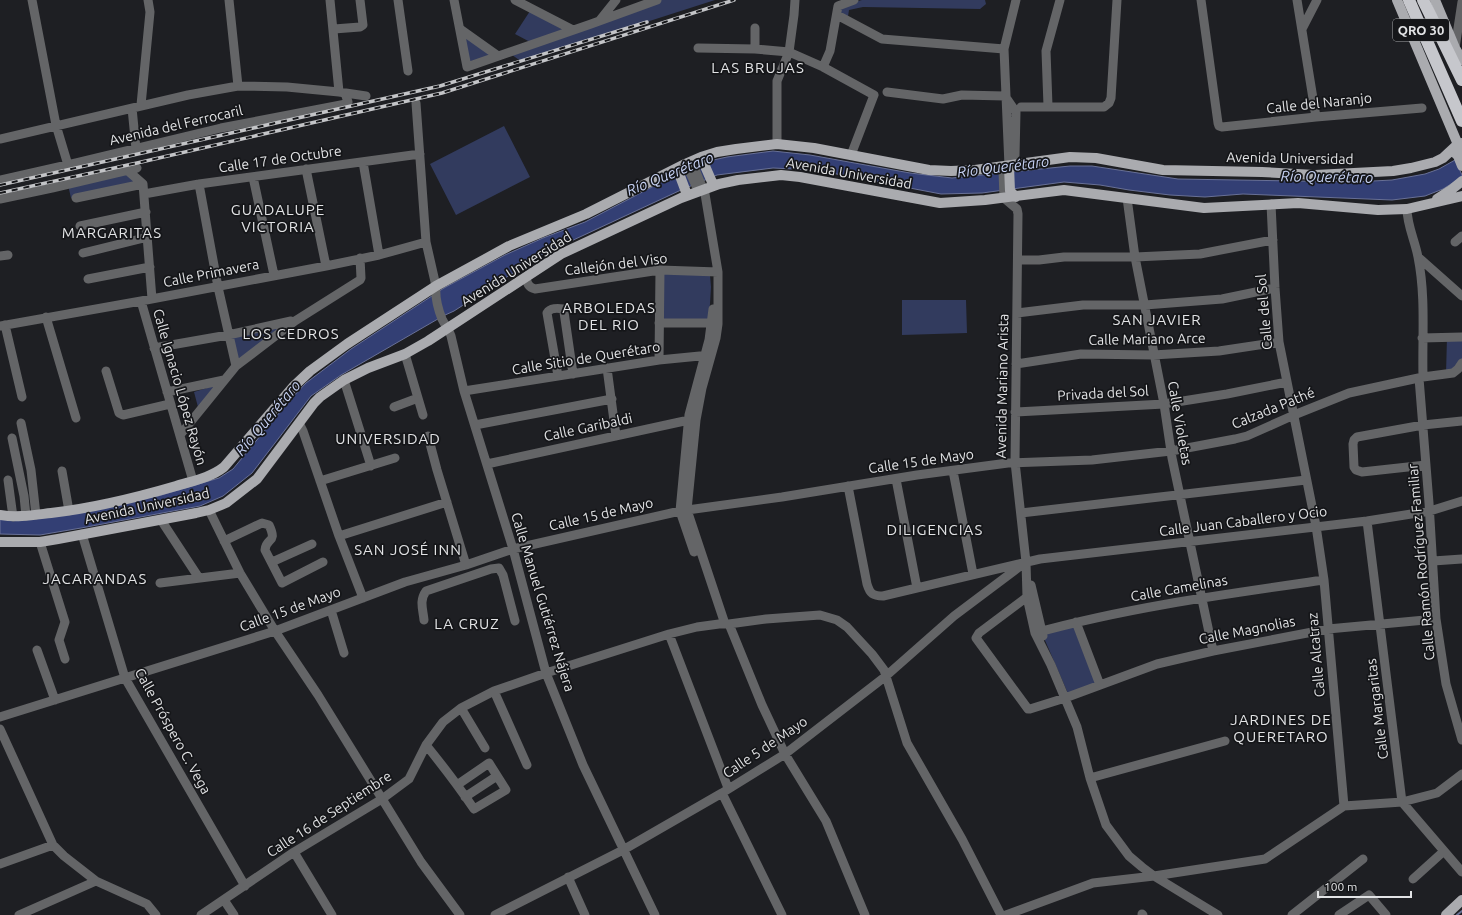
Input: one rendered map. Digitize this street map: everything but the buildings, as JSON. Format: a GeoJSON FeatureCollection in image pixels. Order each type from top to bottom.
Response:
{"type":"FeatureCollection","features":[{"type":"Feature","properties":{"kind":"highway","name":"QRO 30"},"geometry":{"type":"LineString","coordinates":[[1409,0],[1462,122]]}},
{"type":"Feature","properties":{"kind":"highway","name":"QRO 30"},"geometry":{"type":"LineString","coordinates":[[1424,0],[1452,50],[1462,80]]}},
{"type":"Feature","properties":{"kind":"main road"},"geometry":{"type":"LineString","coordinates":[[1397,0],[1441,106],[1456,147],[1462,154]]}},
{"type":"Feature","properties":{"kind":"main road"},"geometry":{"type":"LineString","coordinates":[[1435,0],[1452,50],[1462,60]]}},
{"type":"Feature","properties":{"kind":"main road"},"geometry":{"type":"LineString","coordinates":[[1441,106],[1452,118],[1460,123],[1462,122]]}},
{"type":"Feature","properties":{"kind":"main road","name":"Avenida Universidad"},"geometry":{"type":"LineString","coordinates":[[0,515],[13,517],[69,511],[113,502],[209,476],[224,467],[293,387],[310,371],[347,344],[435,289],[510,246],[586,214],[690,165],[736,148],[777,144],[814,148],[929,170],[1004,170],[1070,157],[1096,158],[1163,170],[1262,172],[1315,175],[1393,171],[1411,168],[1436,162],[1456,147]]}},
{"type":"Feature","properties":{"kind":"main road"},"geometry":{"type":"LineString","coordinates":[[1456,147],[1454,152],[1458,156],[1462,166]]}},
{"type":"Feature","properties":{"kind":"main road"},"geometry":{"type":"LineString","coordinates":[[685,193],[690,165],[713,182]]}},
{"type":"Feature","properties":{"kind":"main road"},"geometry":{"type":"LineString","coordinates":[[1004,170],[1012,194]]}},
{"type":"Feature","properties":{"kind":"main road","name":"Avenida Universidad"},"geometry":{"type":"LineString","coordinates":[[0,542],[40,542],[209,510],[226,503],[257,479],[299,422],[320,397],[344,380],[368,368],[405,354],[428,341],[561,254],[685,193],[713,182],[780,176],[800,177],[932,202],[985,200],[1012,194],[1064,190],[1204,208],[1298,203],[1378,210],[1407,209],[1462,196]]}},
{"type":"Feature","properties":{"kind":"main road"},"geometry":{"type":"LineString","coordinates":[[1430,203],[1462,182]]}},
{"type":"Feature","properties":{"kind":"main road"},"geometry":{"type":"LineString","coordinates":[[1446,915],[1462,900]]}},
{"type":"Feature","properties":{"kind":"street"},"geometry":{"type":"LineString","coordinates":[[32,0],[56,125],[68,165]]}},
{"type":"Feature","properties":{"kind":"street"},"geometry":{"type":"LineString","coordinates":[[141,105],[150,12],[148,0]]}},
{"type":"Feature","properties":{"kind":"street"},"geometry":{"type":"LineString","coordinates":[[229,0],[238,86]]}},
{"type":"Feature","properties":{"kind":"street"},"geometry":{"type":"LineString","coordinates":[[330,0],[342,92]]}},
{"type":"Feature","properties":{"kind":"street"},"geometry":{"type":"LineString","coordinates":[[334,29],[360,27],[363,25],[360,0]]}},
{"type":"Feature","properties":{"kind":"street"},"geometry":{"type":"LineString","coordinates":[[398,0],[408,71]]}},
{"type":"Feature","properties":{"kind":"street"},"geometry":{"type":"LineString","coordinates":[[454,0],[467,67],[658,0]]}},
{"type":"Feature","properties":{"kind":"street"},"geometry":{"type":"LineString","coordinates":[[515,0],[573,30]]}},
{"type":"Feature","properties":{"kind":"street"},"geometry":{"type":"LineString","coordinates":[[600,21],[616,0]]}},
{"type":"Feature","properties":{"kind":"street"},"geometry":{"type":"LineString","coordinates":[[633,0],[642,5]]}},
{"type":"Feature","properties":{"kind":"street"},"geometry":{"type":"LineString","coordinates":[[777,144],[777,81],[789,52],[795,0]]}},
{"type":"Feature","properties":{"kind":"street"},"geometry":{"type":"LineString","coordinates":[[823,67],[830,51],[838,6],[854,0]]}},
{"type":"Feature","properties":{"kind":"street"},"geometry":{"type":"LineString","coordinates":[[1004,170],[1004,49],[1016,0]]}},
{"type":"Feature","properties":{"kind":"street"},"geometry":{"type":"LineString","coordinates":[[1048,106],[1046,50],[1060,0]]}},
{"type":"Feature","properties":{"kind":"street"},"geometry":{"type":"LineString","coordinates":[[1021,107],[1104,107],[1109,103],[1111,98],[1117,0]]}},
{"type":"Feature","properties":{"kind":"street","name":"Calle del Naranjo"},"geometry":{"type":"LineString","coordinates":[[1201,0],[1219,126],[1222,127],[1422,108]]}},
{"type":"Feature","properties":{"kind":"street"},"geometry":{"type":"LineString","coordinates":[[1298,0],[1316,117]]}},
{"type":"Feature","properties":{"kind":"street"},"geometry":{"type":"LineString","coordinates":[[1302,29],[1318,0]]}},
{"type":"Feature","properties":{"kind":"street"},"geometry":{"type":"LineString","coordinates":[[1452,50],[1462,2]]}},
{"type":"Feature","properties":{"kind":"street"},"geometry":{"type":"LineString","coordinates":[[837,15],[882,39],[1004,49]]}},
{"type":"Feature","properties":{"kind":"street"},"geometry":{"type":"LineString","coordinates":[[756,28],[756,49]]}},
{"type":"Feature","properties":{"kind":"street"},"geometry":{"type":"LineString","coordinates":[[460,29],[498,56]]}},
{"type":"Feature","properties":{"kind":"street"},"geometry":{"type":"LineString","coordinates":[[698,48],[756,49],[789,52],[823,67],[874,94],[851,154]]}},
{"type":"Feature","properties":{"kind":"street"},"geometry":{"type":"LineString","coordinates":[[0,139],[141,105],[238,86],[287,87],[342,92],[366,96]]}},
{"type":"Feature","properties":{"kind":"street","name":"Avenida del Ferrocaril"},"geometry":{"type":"LineString","coordinates":[[0,180],[220,128],[346,104],[348,102],[342,92]]}},
{"type":"Feature","properties":{"kind":"street"},"geometry":{"type":"LineString","coordinates":[[887,92],[943,99],[962,94],[1005,96]]}},
{"type":"Feature","properties":{"kind":"street","name":"Calle Manuel Gutiérrez Nájera"},"geometry":{"type":"LineString","coordinates":[[416,103],[426,242],[435,289],[442,319],[448,328],[464,391],[513,549],[546,673],[583,766],[655,915]]}},
{"type":"Feature","properties":{"kind":"street"},"geometry":{"type":"LineString","coordinates":[[132,108],[136,149]]}},
{"type":"Feature","properties":{"kind":"street","name":"Calle 17 de Octubre"},"geometry":{"type":"LineString","coordinates":[[144,194],[253,176],[420,154]]}},
{"type":"Feature","properties":{"kind":"street"},"geometry":{"type":"LineString","coordinates":[[363,162],[379,254]]}},
{"type":"Feature","properties":{"kind":"street"},"geometry":{"type":"LineString","coordinates":[[690,165],[700,188],[715,273],[718,324],[708,356]]}},
{"type":"Feature","properties":{"kind":"street"},"geometry":{"type":"LineString","coordinates":[[0,199],[137,168]]}},
{"type":"Feature","properties":{"kind":"street"},"geometry":{"type":"LineString","coordinates":[[306,169],[326,266]]}},
{"type":"Feature","properties":{"kind":"street"},"geometry":{"type":"LineString","coordinates":[[127,170],[143,184],[152,299]]}},
{"type":"Feature","properties":{"kind":"street"},"geometry":{"type":"LineString","coordinates":[[253,176],[274,276]]}},
{"type":"Feature","properties":{"kind":"street"},"geometry":{"type":"LineString","coordinates":[[76,198],[143,184]]}},
{"type":"Feature","properties":{"kind":"street"},"geometry":{"type":"LineString","coordinates":[[199,184],[218,287],[236,366]]}},
{"type":"Feature","properties":{"kind":"street"},"geometry":{"type":"LineString","coordinates":[[1012,194],[1017,209]]}},
{"type":"Feature","properties":{"kind":"street","name":"Avenida Mariano Arista"},"geometry":{"type":"LineString","coordinates":[[1012,194],[1022,202],[1017,209],[1018,260],[1015,462],[1026,562]]}},
{"type":"Feature","properties":{"kind":"street","name":"Calle Violetas"},"geometry":{"type":"LineString","coordinates":[[1126,198],[1135,257],[1153,355],[1164,404],[1179,494],[1213,651]]}},
{"type":"Feature","properties":{"kind":"street","name":"Calle del Sol"},"geometry":{"type":"LineString","coordinates":[[1271,204],[1274,288],[1278,342],[1306,480]]}},
{"type":"Feature","properties":{"kind":"street","name":"Calle Ramón Rodríguez Familiar"},"geometry":{"type":"LineString","coordinates":[[1407,209],[1407,216],[1421,259],[1424,305],[1421,378],[1436,619],[1446,684],[1462,740]]}},
{"type":"Feature","properties":{"kind":"street"},"geometry":{"type":"LineString","coordinates":[[80,226],[146,212]]}},
{"type":"Feature","properties":{"kind":"street"},"geometry":{"type":"LineString","coordinates":[[83,253],[148,237]]}},
{"type":"Feature","properties":{"kind":"street"},"geometry":{"type":"LineString","coordinates":[[1018,260],[1039,260],[1064,257],[1135,257],[1200,254],[1273,240]]}},
{"type":"Feature","properties":{"kind":"street","name":"Calle Primavera"},"geometry":{"type":"LineString","coordinates":[[3,326],[326,266],[426,242]]}},
{"type":"Feature","properties":{"kind":"street"},"geometry":{"type":"LineString","coordinates":[[180,435],[236,366],[294,321],[360,280],[360,258]]}},
{"type":"Feature","properties":{"kind":"street"},"geometry":{"type":"LineString","coordinates":[[1421,259],[1462,296]]}},
{"type":"Feature","properties":{"kind":"street"},"geometry":{"type":"LineString","coordinates":[[88,279],[150,267]]}},
{"type":"Feature","properties":{"kind":"street"},"geometry":{"type":"LineString","coordinates":[[659,360],[660,270]]}},
{"type":"Feature","properties":{"kind":"street","name":"Callejón del Viso"},"geometry":{"type":"LineString","coordinates":[[526,277],[530,288],[535,290],[660,270],[715,273]]}},
{"type":"Feature","properties":{"kind":"street"},"geometry":{"type":"LineString","coordinates":[[715,273],[712,323],[708,356],[702,388],[693,420],[684,510],[724,624],[785,754],[826,821],[865,915]]}},
{"type":"Feature","properties":{"kind":"street"},"geometry":{"type":"LineString","coordinates":[[1017,313],[1083,305],[1145,305],[1222,299],[1274,288]]}},
{"type":"Feature","properties":{"kind":"street","name":"Calle Ignacio López Rayón"},"geometry":{"type":"LineString","coordinates":[[141,301],[192,481]]}},
{"type":"Feature","properties":{"kind":"street"},"geometry":{"type":"LineString","coordinates":[[558,376],[547,313],[551,310],[563,309],[573,374]]}},
{"type":"Feature","properties":{"kind":"street"},"geometry":{"type":"LineString","coordinates":[[46,317],[76,418]]}},
{"type":"Feature","properties":{"kind":"street"},"geometry":{"type":"LineString","coordinates":[[154,348],[228,335],[294,321]]}},
{"type":"Feature","properties":{"kind":"street"},"geometry":{"type":"LineString","coordinates":[[659,323],[712,323]]}},
{"type":"Feature","properties":{"kind":"street"},"geometry":{"type":"LineString","coordinates":[[3,326],[22,398]]}},
{"type":"Feature","properties":{"kind":"street"},"geometry":{"type":"LineString","coordinates":[[1422,338],[1462,337]]}},
{"type":"Feature","properties":{"kind":"street","name":"Calle Mariano Arce"},"geometry":{"type":"LineString","coordinates":[[1016,364],[1081,354],[1153,355],[1218,351],[1278,342]]}},
{"type":"Feature","properties":{"kind":"street"},"geometry":{"type":"LineString","coordinates":[[405,354],[423,415]]}},
{"type":"Feature","properties":{"kind":"street","name":"Calle Sitio de Querétaro"},"geometry":{"type":"LineString","coordinates":[[464,391],[558,376],[608,371],[659,360],[708,356]]}},
{"type":"Feature","properties":{"kind":"street"},"geometry":{"type":"LineString","coordinates":[[556,363],[571,360]]}},
{"type":"Feature","properties":{"kind":"street","name":"Calzada Pathé"},"geometry":{"type":"LineString","coordinates":[[1015,462],[1092,460],[1171,451],[1241,438],[1349,393],[1453,373],[1462,363]]}},
{"type":"Feature","properties":{"kind":"street"},"geometry":{"type":"LineString","coordinates":[[106,371],[119,413],[123,415],[170,404]]}},
{"type":"Feature","properties":{"kind":"street"},"geometry":{"type":"LineString","coordinates":[[608,371],[616,436]]}},
{"type":"Feature","properties":{"kind":"street"},"geometry":{"type":"LineString","coordinates":[[167,392],[224,380]]}},
{"type":"Feature","properties":{"kind":"street"},"geometry":{"type":"LineString","coordinates":[[344,380],[371,466]]}},
{"type":"Feature","properties":{"kind":"street","name":"Privada del Sol"},"geometry":{"type":"LineString","coordinates":[[1015,412],[1164,404],[1287,382]]}},
{"type":"Feature","properties":{"kind":"street"},"geometry":{"type":"LineString","coordinates":[[394,407],[418,398]]}},
{"type":"Feature","properties":{"kind":"street"},"geometry":{"type":"LineString","coordinates":[[475,425],[612,400]]}},
{"type":"Feature","properties":{"kind":"street","name":"Calle Garibaldi"},"geometry":{"type":"LineString","coordinates":[[487,464],[693,420]]}},
{"type":"Feature","properties":{"kind":"street"},"geometry":{"type":"LineString","coordinates":[[1426,465],[1362,472],[1356,470],[1354,467],[1354,440],[1356,437],[1423,425],[1462,421]]}},
{"type":"Feature","properties":{"kind":"street"},"geometry":{"type":"LineString","coordinates":[[299,422],[339,536],[363,598]]}},
{"type":"Feature","properties":{"kind":"street"},"geometry":{"type":"LineString","coordinates":[[21,423],[32,470],[31,515]]}},
{"type":"Feature","properties":{"kind":"street"},"geometry":{"type":"LineString","coordinates":[[428,436],[466,564]]}},
{"type":"Feature","properties":{"kind":"street"},"geometry":{"type":"LineString","coordinates":[[12,438],[24,496],[31,515]]}},
{"type":"Feature","properties":{"kind":"street"},"geometry":{"type":"LineString","coordinates":[[320,481],[395,458]]}},
{"type":"Feature","properties":{"kind":"street","name":"Calle 15 de Mayo"},"geometry":{"type":"LineString","coordinates":[[0,717],[274,631],[405,582],[513,549],[684,510],[1015,462]]}},
{"type":"Feature","properties":{"kind":"street"},"geometry":{"type":"LineString","coordinates":[[62,471],[69,511]]}},
{"type":"Feature","properties":{"kind":"street"},"geometry":{"type":"LineString","coordinates":[[953,471],[973,574]]}},
{"type":"Feature","properties":{"kind":"street"},"geometry":{"type":"LineString","coordinates":[[896,479],[917,588]]}},
{"type":"Feature","properties":{"kind":"street"},"geometry":{"type":"LineString","coordinates":[[8,480],[13,517]]}},
{"type":"Feature","properties":{"kind":"street"},"geometry":{"type":"LineString","coordinates":[[1021,513],[1306,480]]}},
{"type":"Feature","properties":{"kind":"street","name":"Calle Alcatraz"},"geometry":{"type":"LineString","coordinates":[[1306,480],[1316,526],[1324,580],[1344,806]]}},
{"type":"Feature","properties":{"kind":"street","name":"Calle Juan Caballero y Ocio"},"geometry":{"type":"LineString","coordinates":[[848,486],[868,584],[872,595],[883,596],[1040,559],[1367,521],[1430,511],[1462,501]]}},
{"type":"Feature","properties":{"kind":"street"},"geometry":{"type":"LineString","coordinates":[[339,536],[447,502]]}},
{"type":"Feature","properties":{"kind":"street"},"geometry":{"type":"LineString","coordinates":[[209,510],[240,573],[274,631],[326,708],[421,862],[460,915]]}},
{"type":"Feature","properties":{"kind":"street"},"geometry":{"type":"LineString","coordinates":[[161,520],[199,578]]}},
{"type":"Feature","properties":{"kind":"street","name":"Calle Margaritas"},"geometry":{"type":"LineString","coordinates":[[1367,521],[1402,802]]}},
{"type":"Feature","properties":{"kind":"street"},"geometry":{"type":"LineString","coordinates":[[224,541],[262,523],[269,525],[273,539],[265,546],[265,550],[272,562],[280,582],[323,562]]}},
{"type":"Feature","properties":{"kind":"street","name":"Calle Próspero C. Vega"},"geometry":{"type":"LineString","coordinates":[[82,534],[125,678],[245,886]]}},
{"type":"Feature","properties":{"kind":"street"},"geometry":{"type":"LineString","coordinates":[[40,542],[65,622],[59,640],[65,659]]}},
{"type":"Feature","properties":{"kind":"street"},"geometry":{"type":"LineString","coordinates":[[272,562],[312,544]]}},
{"type":"Feature","properties":{"kind":"street"},"geometry":{"type":"LineString","coordinates":[[1433,561],[1462,559]]}},
{"type":"Feature","properties":{"kind":"street"},"geometry":{"type":"LineString","coordinates":[[1026,562],[1027,597],[1038,632],[1067,697],[1077,727],[1090,778],[1106,825],[1129,856],[1154,876],[1218,915]]}},
{"type":"Feature","properties":{"kind":"street"},"geometry":{"type":"LineString","coordinates":[[1026,562],[1038,632]]}},
{"type":"Feature","properties":{"kind":"street","name":"Calle 5 de Mayo"},"geometry":{"type":"LineString","coordinates":[[495,915],[623,850],[725,791],[785,754],[886,676],[954,616],[1026,562]]}},
{"type":"Feature","properties":{"kind":"street"},"geometry":{"type":"LineString","coordinates":[[424,620],[422,597],[426,591],[491,568],[499,568],[503,575],[515,620]]}},
{"type":"Feature","properties":{"kind":"street"},"geometry":{"type":"LineString","coordinates":[[438,572],[443,584]]}},
{"type":"Feature","properties":{"kind":"street"},"geometry":{"type":"LineString","coordinates":[[160,583],[240,573]]}},
{"type":"Feature","properties":{"kind":"street","name":"Calle Camelinas"},"geometry":{"type":"LineString","coordinates":[[1038,632],[1076,622],[1201,597],[1324,580]]}},
{"type":"Feature","properties":{"kind":"street","name":"Calle Magnolias"},"geometry":{"type":"LineString","coordinates":[[1027,597],[979,633],[976,638],[1028,709],[1033,709],[1157,664],[1213,651],[1328,629],[1436,619]]}},
{"type":"Feature","properties":{"kind":"street"},"geometry":{"type":"LineString","coordinates":[[331,610],[344,653]]}},
{"type":"Feature","properties":{"kind":"street","name":"Calle 16 de Septiembre"},"geometry":{"type":"LineString","coordinates":[[201,915],[294,852],[382,799],[409,780],[426,745],[443,722],[461,708],[494,691],[669,634],[697,627],[766,619],[820,615],[837,620],[847,627],[862,642],[880,665],[886,676],[907,743],[962,839],[1001,915]]}},
{"type":"Feature","properties":{"kind":"street"},"geometry":{"type":"LineString","coordinates":[[1076,622],[1100,685]]}},
{"type":"Feature","properties":{"kind":"street"},"geometry":{"type":"LineString","coordinates":[[669,634],[725,791],[782,915]]}},
{"type":"Feature","properties":{"kind":"street"},"geometry":{"type":"LineString","coordinates":[[37,650],[55,700]]}},
{"type":"Feature","properties":{"kind":"street"},"geometry":{"type":"LineString","coordinates":[[494,691],[526,765]]}},
{"type":"Feature","properties":{"kind":"street"},"geometry":{"type":"LineString","coordinates":[[461,708],[485,748]]}},
{"type":"Feature","properties":{"kind":"street"},"geometry":{"type":"LineString","coordinates":[[0,729],[53,845],[64,856],[96,881],[147,904],[156,915]]}},
{"type":"Feature","properties":{"kind":"street"},"geometry":{"type":"LineString","coordinates":[[1090,778],[1225,741]]}},
{"type":"Feature","properties":{"kind":"street"},"geometry":{"type":"LineString","coordinates":[[426,745],[474,809],[506,790],[489,763],[457,785]]}},
{"type":"Feature","properties":{"kind":"street"},"geometry":{"type":"LineString","coordinates":[[1006,915],[1093,883],[1154,876],[1265,859],[1344,806],[1402,802],[1437,793],[1462,774]]}},
{"type":"Feature","properties":{"kind":"street"},"geometry":{"type":"LineString","coordinates":[[465,797],[497,776]]}},
{"type":"Feature","properties":{"kind":"street"},"geometry":{"type":"LineString","coordinates":[[1402,802],[1462,872]]}},
{"type":"Feature","properties":{"kind":"street"},"geometry":{"type":"LineString","coordinates":[[0,864],[53,845]]}},
{"type":"Feature","properties":{"kind":"street"},"geometry":{"type":"LineString","coordinates":[[1413,878],[1444,851]]}},
{"type":"Feature","properties":{"kind":"street"},"geometry":{"type":"LineString","coordinates":[[294,852],[332,915]]}},
{"type":"Feature","properties":{"kind":"street"},"geometry":{"type":"LineString","coordinates":[[1292,915],[1363,859]]}},
{"type":"Feature","properties":{"kind":"street"},"geometry":{"type":"LineString","coordinates":[[568,877],[585,915]]}},
{"type":"Feature","properties":{"kind":"street"},"geometry":{"type":"LineString","coordinates":[[18,915],[96,881]]}},
{"type":"Feature","properties":{"kind":"street"},"geometry":{"type":"LineString","coordinates":[[1339,915],[1369,895],[1386,915]]}},
{"type":"Feature","properties":{"kind":"street"},"geometry":{"type":"LineString","coordinates":[[224,900],[234,915]]}},
{"type":"Feature","properties":{"kind":"shaded area"},"geometry":{"type":"Polygon","coordinates":[[[657,0],[715,0],[522,62],[508,52],[532,43],[515,34],[530,11],[567,32],[657,0]]]}},
{"type":"Feature","properties":{"kind":"shaded area"},"geometry":{"type":"Polygon","coordinates":[[[862,0],[985,0],[986,4],[980,9],[863,7],[849,10],[847,23],[838,10],[847,4],[862,0]]]}},
{"type":"Feature","properties":{"kind":"shaded area"},"geometry":{"type":"Polygon","coordinates":[[[461,31],[498,56],[468,66],[461,31]]]}},
{"type":"Feature","properties":{"kind":"shaded area"},"geometry":{"type":"Polygon","coordinates":[[[504,126],[530,177],[456,215],[430,164],[504,126]]]}},
{"type":"Feature","properties":{"kind":"shaded area"},"geometry":{"type":"Polygon","coordinates":[[[773,151],[810,155],[910,173],[952,178],[1070,166],[1092,166],[1178,179],[1354,182],[1392,180],[1425,174],[1439,169],[1455,160],[1462,177],[1443,189],[1425,196],[1392,200],[1243,194],[1205,197],[1170,195],[1100,185],[1064,182],[982,193],[941,194],[816,170],[773,168],[717,175],[681,190],[541,255],[454,311],[341,375],[311,396],[252,473],[223,496],[200,506],[40,535],[0,534],[0,519],[158,496],[219,478],[233,469],[289,401],[306,383],[351,349],[444,288],[505,255],[543,238],[585,222],[673,176],[709,161],[773,151]]]}},
{"type":"Feature","properties":{"kind":"shaded area"},"geometry":{"type":"Polygon","coordinates":[[[125,173],[139,183],[71,198],[68,185],[125,173]]]}},
{"type":"Feature","properties":{"kind":"shaded area"},"geometry":{"type":"Polygon","coordinates":[[[663,273],[710,275],[711,287],[709,320],[662,320],[663,273]]]}},
{"type":"Feature","properties":{"kind":"shaded area"},"geometry":{"type":"Polygon","coordinates":[[[902,300],[966,300],[967,333],[902,335],[902,300]]]}},
{"type":"Feature","properties":{"kind":"shaded area"},"geometry":{"type":"Polygon","coordinates":[[[290,323],[237,362],[231,337],[290,323]]]}},
{"type":"Feature","properties":{"kind":"shaded area"},"geometry":{"type":"Polygon","coordinates":[[[1447,337],[1462,337],[1462,363],[1446,374],[1447,337]]]}},
{"type":"Feature","properties":{"kind":"shaded area"},"geometry":{"type":"Polygon","coordinates":[[[219,384],[198,407],[194,392],[219,384]]]}},
{"type":"Feature","properties":{"kind":"shaded area"},"geometry":{"type":"Polygon","coordinates":[[[1076,622],[1100,685],[1069,696],[1041,631],[1076,622]]]}},
{"type":"Feature","properties":{"kind":"waterway"},"geometry":{"type":"LineString","coordinates":[[1457,915],[1462,911]]}},
{"type":"Feature","properties":{"kind":"railway"},"geometry":{"type":"LineString","coordinates":[[0,193],[442,93],[734,0]]}},
{"type":"Feature","properties":{"kind":"railway"},"geometry":{"type":"LineString","coordinates":[[0,185],[440,86],[647,22]]}},
{"type":"Feature","properties":{"kind":"district","name":"LAS BRUJAS"},"geometry":{"type":"Point","coordinates":[758,68]}},
{"type":"Feature","properties":{"kind":"district","name":"GUADALUPE VICTORIA"},"geometry":{"type":"Point","coordinates":[278,218]}},
{"type":"Feature","properties":{"kind":"district","name":"MARGARITAS"},"geometry":{"type":"Point","coordinates":[112,233]}},
{"type":"Feature","properties":{"kind":"district","name":"ARBOLEDAS DEL RIO"},"geometry":{"type":"Point","coordinates":[609,316]}},
{"type":"Feature","properties":{"kind":"district","name":"SAN JAVIER"},"geometry":{"type":"Point","coordinates":[1157,320]}},
{"type":"Feature","properties":{"kind":"district","name":"LOS CEDROS"},"geometry":{"type":"Point","coordinates":[291,334]}},
{"type":"Feature","properties":{"kind":"district","name":"UNIVERSIDAD"},"geometry":{"type":"Point","coordinates":[388,439]}},
{"type":"Feature","properties":{"kind":"district","name":"DILIGENCIAS"},"geometry":{"type":"Point","coordinates":[935,530]}},
{"type":"Feature","properties":{"kind":"district","name":"SAN JOSÉ INN"},"geometry":{"type":"Point","coordinates":[408,550]}},
{"type":"Feature","properties":{"kind":"district","name":"JACARANDAS"},"geometry":{"type":"Point","coordinates":[95,579]}},
{"type":"Feature","properties":{"kind":"district","name":"LA CRUZ"},"geometry":{"type":"Point","coordinates":[467,624]}},
{"type":"Feature","properties":{"kind":"district","name":"JARDINES DE QUERETARO"},"geometry":{"type":"Point","coordinates":[1281,728]}},
{"type":"Feature","properties":{"kind":"water label","name":"Río Querétaro"},"geometry":{"type":"Point","coordinates":[1003,167]}},
{"type":"Feature","properties":{"kind":"water label","name":"Río Querétaro"},"geometry":{"type":"Point","coordinates":[670,174]}},
{"type":"Feature","properties":{"kind":"water label","name":"Río Querétaro"},"geometry":{"type":"Point","coordinates":[1327,177]}},
{"type":"Feature","properties":{"kind":"water label","name":"Río Querétaro"},"geometry":{"type":"Point","coordinates":[268,418]}}]}
